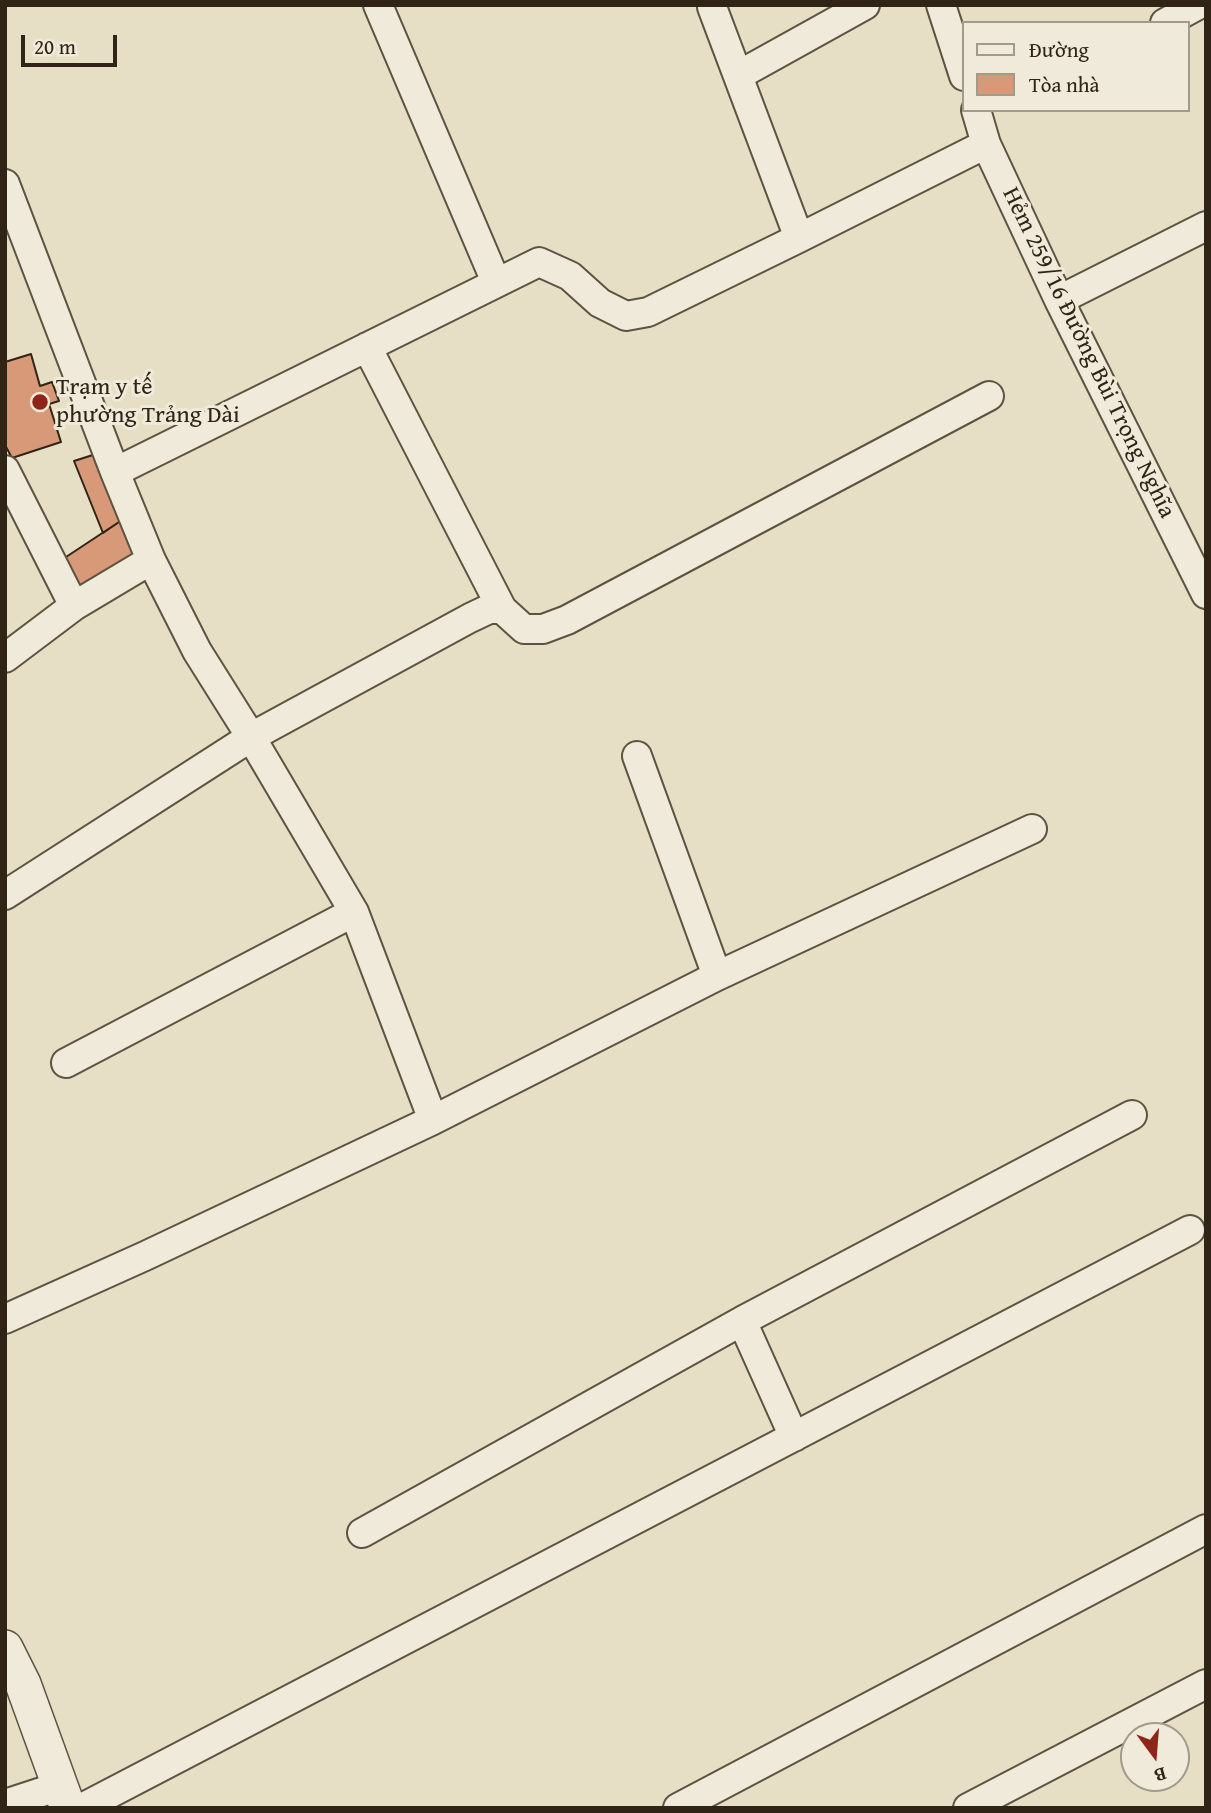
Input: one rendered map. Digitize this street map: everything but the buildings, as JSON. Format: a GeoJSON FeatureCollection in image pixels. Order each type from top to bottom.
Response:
{"type":"FeatureCollection","features":[{"type":"Feature","properties":{"kind":"street"},"geometry":{"type":"LineString","coordinates":[[377,5],[496,282]]}},
{"type":"Feature","properties":{"kind":"street"},"geometry":{"type":"LineString","coordinates":[[739,75],[865,5]]}},
{"type":"Feature","properties":{"kind":"street"},"geometry":{"type":"LineString","coordinates":[[941,5],[962,70]]}},
{"type":"Feature","properties":{"kind":"street"},"geometry":{"type":"LineString","coordinates":[[1168,21],[1198,5]]}},
{"type":"Feature","properties":{"kind":"street"},"geometry":{"type":"LineString","coordinates":[[712,7],[799,238]]}},
{"type":"Feature","properties":{"kind":"street"},"geometry":{"type":"LineString","coordinates":[[115,472],[540,262],[570,276],[600,303],[626,316],[648,312],[799,238],[984,121]]}},
{"type":"Feature","properties":{"kind":"street","name":"Hẻm 259/16 Đường Bùi Trọng Nghĩa"},"geometry":{"type":"LineString","coordinates":[[984,121],[1059,300],[1198,558],[1206,594]]}},
{"type":"Feature","properties":{"kind":"street"},"geometry":{"type":"LineString","coordinates":[[5,184],[151,560],[197,651],[354,912],[433,1120]]}},
{"type":"Feature","properties":{"kind":"street"},"geometry":{"type":"LineString","coordinates":[[1059,300],[1206,226]]}},
{"type":"Feature","properties":{"kind":"street"},"geometry":{"type":"LineString","coordinates":[[367,347],[502,609],[524,629],[543,629],[567,620],[989,396]]}},
{"type":"Feature","properties":{"kind":"street"},"geometry":{"type":"LineString","coordinates":[[5,470],[74,606]]}},
{"type":"Feature","properties":{"kind":"street"},"geometry":{"type":"LineString","coordinates":[[5,658],[74,606],[151,560]]}},
{"type":"Feature","properties":{"kind":"street"},"geometry":{"type":"LineString","coordinates":[[5,895],[251,737],[470,618],[489,609],[502,609]]}},
{"type":"Feature","properties":{"kind":"street"},"geometry":{"type":"LineString","coordinates":[[637,756],[717,976]]}},
{"type":"Feature","properties":{"kind":"street"},"geometry":{"type":"LineString","coordinates":[[5,1319],[433,1120],[717,976],[1032,829]]}},
{"type":"Feature","properties":{"kind":"street"},"geometry":{"type":"LineString","coordinates":[[66,1063],[354,912]]}},
{"type":"Feature","properties":{"kind":"street"},"geometry":{"type":"LineString","coordinates":[[362,1533],[741,1321],[1132,1115]]}},
{"type":"Feature","properties":{"kind":"street"},"geometry":{"type":"LineString","coordinates":[[5,1804],[70,1801],[794,1437],[1190,1230]]}},
{"type":"Feature","properties":{"kind":"street"},"geometry":{"type":"LineString","coordinates":[[741,1321],[794,1437]]}},
{"type":"Feature","properties":{"kind":"street"},"geometry":{"type":"LineString","coordinates":[[678,1808],[1206,1530]]}},
{"type":"Feature","properties":{"kind":"street"},"geometry":{"type":"LineString","coordinates":[[5,1648],[23,1684],[70,1801]]}},
{"type":"Feature","properties":{"kind":"street"},"geometry":{"type":"LineString","coordinates":[[968,1808],[1206,1684]]}},
{"type":"Feature","properties":{"kind":"place","name":"Trạm y tế phường Trảng Dài"},"geometry":{"type":"Point","coordinates":[40,402]}}]}
